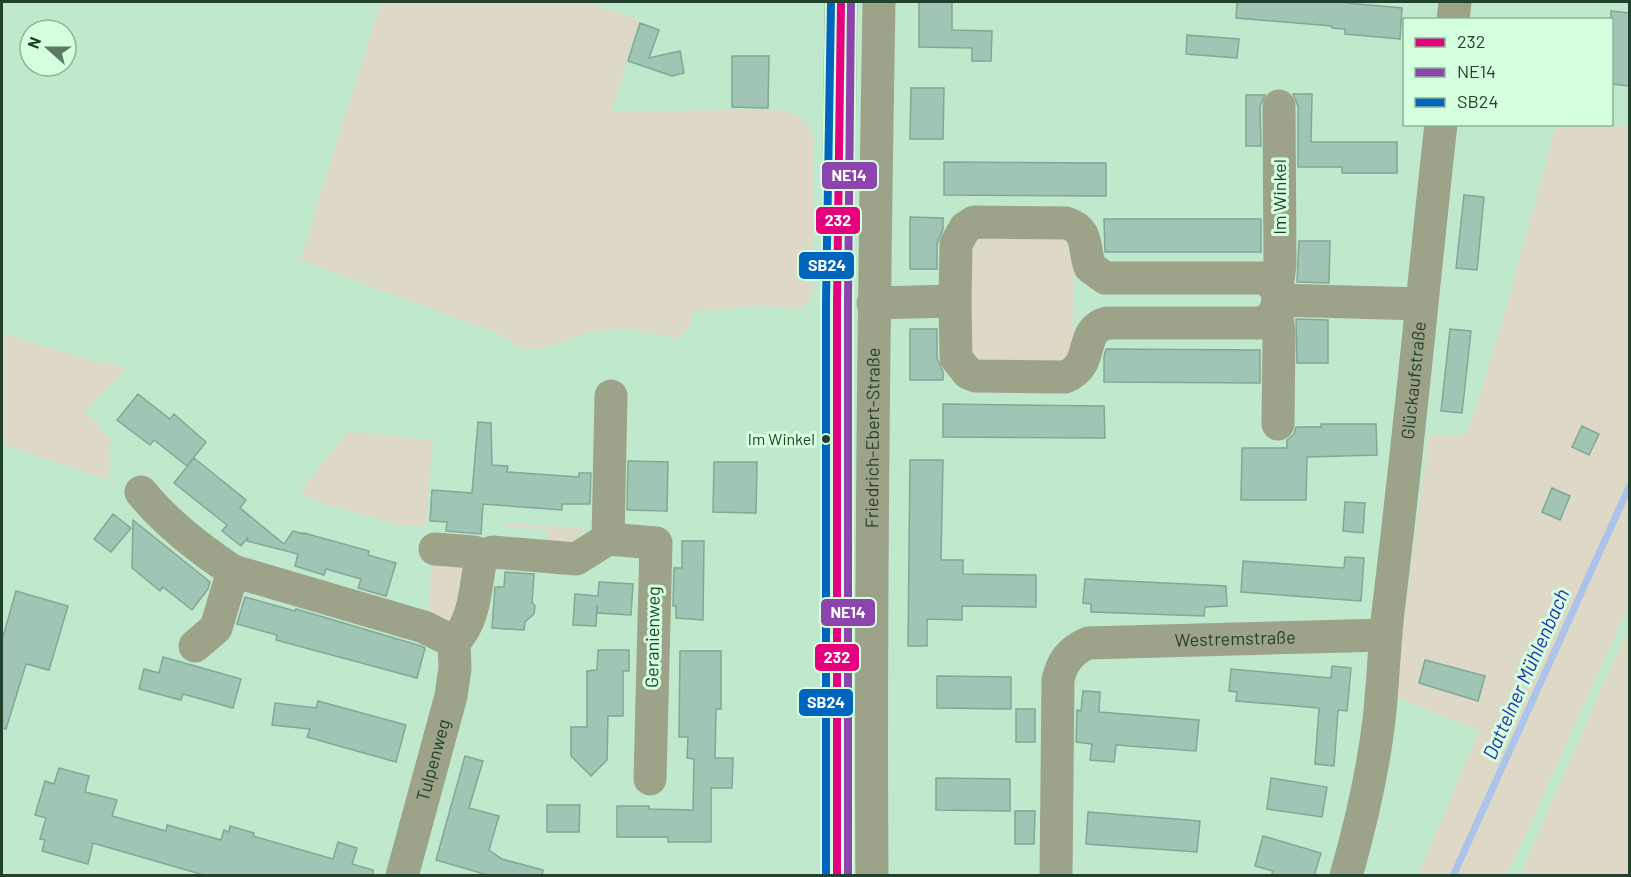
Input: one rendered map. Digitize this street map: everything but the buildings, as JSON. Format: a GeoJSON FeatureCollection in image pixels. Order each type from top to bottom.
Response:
{"type":"FeatureCollection","features":[{"type":"Feature","properties":{"kind":"main road","name":"Friedrich-Ebert-Straße"},"geometry":{"type":"LineString","coordinates":[[837,876],[837,303],[841,2]]}},
{"type":"Feature","properties":{"kind":"street","name":"Friedrich-Ebert-Straße"},"geometry":{"type":"LineString","coordinates":[[872,876],[870,685],[873,303],[879,2]]}},
{"type":"Feature","properties":{"kind":"street"},"geometry":{"type":"LineString","coordinates":[[1453,18],[1455,2]]}},
{"type":"Feature","properties":{"kind":"street","name":"Im Winkel"},"geometry":{"type":"LineString","coordinates":[[1278,424],[1279,106]]}},
{"type":"Feature","properties":{"kind":"street","name":"Glückaufstraße"},"geometry":{"type":"LineString","coordinates":[[1386,635],[1401,513],[1441,126]]}},
{"type":"Feature","properties":{"kind":"street"},"geometry":{"type":"LineString","coordinates":[[974,222],[1066,223],[1075,226],[1084,236],[1090,267],[1105,278],[1264,278],[1277,300],[1266,322],[1259,323],[1107,323],[1090,334],[1080,368],[1065,377],[976,376],[968,373],[956,358],[956,243],[965,228],[974,222]]}},
{"type":"Feature","properties":{"kind":"street"},"geometry":{"type":"LineString","coordinates":[[1277,300],[1421,304]]}},
{"type":"Feature","properties":{"kind":"street"},"geometry":{"type":"LineString","coordinates":[[873,303],[955,301]]}},
{"type":"Feature","properties":{"kind":"street"},"geometry":{"type":"LineString","coordinates":[[435,549],[576,559],[608,539],[611,396]]}},
{"type":"Feature","properties":{"kind":"street"},"geometry":{"type":"LineString","coordinates":[[141,492],[160,516],[212,558],[232,571],[424,627],[454,642],[464,632],[471,617],[480,562],[488,554]]}},
{"type":"Feature","properties":{"kind":"street","name":"Geranienweg"},"geometry":{"type":"LineString","coordinates":[[608,539],[656,543],[650,779]]}},
{"type":"Feature","properties":{"kind":"street"},"geometry":{"type":"LineString","coordinates":[[195,646],[216,628],[232,571]]}},
{"type":"Feature","properties":{"kind":"street"},"geometry":{"type":"LineString","coordinates":[[1346,876],[1357,838],[1379,721],[1386,635]]}},
{"type":"Feature","properties":{"kind":"street","name":"Westremstraße"},"geometry":{"type":"LineString","coordinates":[[1056,876],[1058,681],[1060,669],[1067,657],[1077,648],[1088,643],[1386,635]]}},
{"type":"Feature","properties":{"kind":"street","name":"Tulpenweg"},"geometry":{"type":"LineString","coordinates":[[402,876],[451,696],[455,668],[454,642]]}},
{"type":"Feature","properties":{"kind":"shaded area"},"geometry":{"type":"Polygon","coordinates":[[[381,2],[587,2],[640,20],[611,112],[776,109],[798,116],[813,133],[814,294],[801,309],[759,306],[691,312],[689,327],[677,338],[636,330],[616,329],[595,331],[553,346],[528,349],[499,334],[300,260],[381,2]]]}},
{"type":"Feature","properties":{"kind":"shaded area"},"geometry":{"type":"Polygon","coordinates":[[[1629,125],[1629,605],[1507,875],[1418,875],[1479,731],[1394,696],[1429,436],[1467,434],[1501,327],[1556,126],[1629,125]]]}},
{"type":"Feature","properties":{"kind":"shaded area"},"geometry":{"type":"Polygon","coordinates":[[[984,234],[1061,236],[1074,251],[1073,350],[1057,363],[985,363],[969,348],[971,250],[984,234]]]}},
{"type":"Feature","properties":{"kind":"shaded area"},"geometry":{"type":"Polygon","coordinates":[[[2,333],[90,360],[127,367],[85,412],[111,439],[108,480],[2,444],[2,333]]]}},
{"type":"Feature","properties":{"kind":"shaded area"},"geometry":{"type":"Polygon","coordinates":[[[347,432],[433,440],[426,526],[403,526],[322,503],[300,493],[347,432]]]}},
{"type":"Feature","properties":{"kind":"shaded area"},"geometry":{"type":"Polygon","coordinates":[[[508,523],[587,529],[562,550],[547,549],[547,530],[504,527],[508,523]]]}},
{"type":"Feature","properties":{"kind":"shaded area"},"geometry":{"type":"Polygon","coordinates":[[[432,562],[464,565],[454,623],[428,613],[432,562]]]}},
{"type":"Feature","properties":{"kind":"shaded area"},"geometry":{"type":"Polygon","coordinates":[[[1629,629],[1629,875],[1520,875],[1603,684],[1629,629]]]}},
{"type":"Feature","properties":{"kind":"waterway","name":"Dattelner Mühlenbach"},"geometry":{"type":"LineString","coordinates":[[1453,876],[1630,485]]}},
{"type":"Feature","properties":{"kind":"transit line","name":"SB24"},"geometry":{"type":"LineString","coordinates":[[826,876],[826,303],[831,2]]}},
{"type":"Feature","properties":{"kind":"transit line","name":"232"},"geometry":{"type":"LineString","coordinates":[[837,876],[837,303],[841,2]]}},
{"type":"Feature","properties":{"kind":"transit line","name":"NE14"},"geometry":{"type":"LineString","coordinates":[[848,876],[848,303],[851,2]]}},
{"type":"Feature","properties":{"kind":"place","name":"Im Winkel"},"geometry":{"type":"Point","coordinates":[826,439]}}]}
